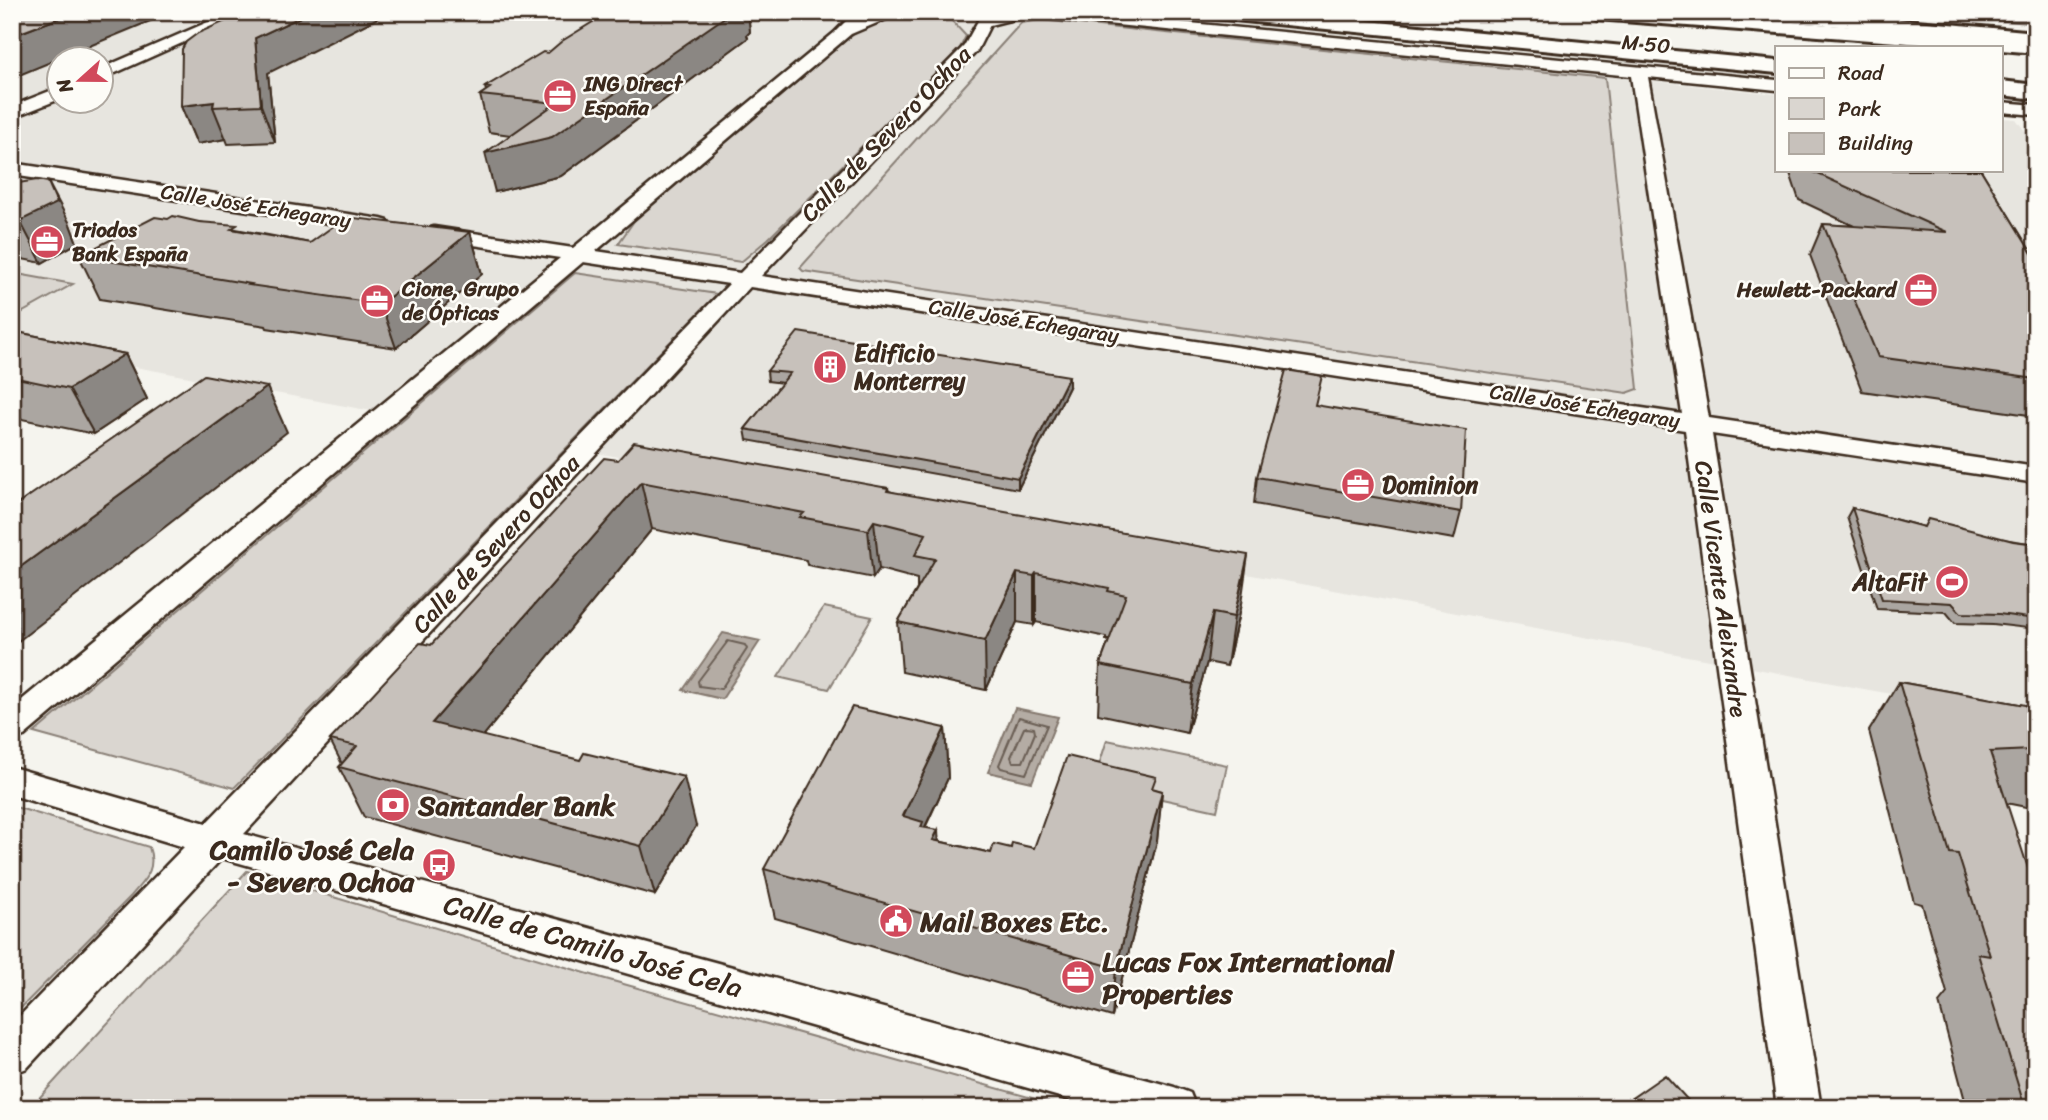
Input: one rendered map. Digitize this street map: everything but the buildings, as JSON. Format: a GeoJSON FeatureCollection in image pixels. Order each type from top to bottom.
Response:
{"type":"FeatureCollection","features":[{"type":"Feature","properties":{"kind":"main road"},"geometry":{"type":"LineString","coordinates":[[1213,12],[1775,67]]}},
{"type":"Feature","properties":{"kind":"main road","name":"M 50"},"geometry":{"type":"LineString","coordinates":[[1307,12],[1775,57]]}},
{"type":"Feature","properties":{"kind":"main road"},"geometry":{"type":"LineString","coordinates":[[1752,12],[2036,38]]}},
{"type":"Feature","properties":{"kind":"main road"},"geometry":{"type":"LineString","coordinates":[[1812,12],[2036,31]]}},
{"type":"Feature","properties":{"kind":"main road"},"geometry":{"type":"LineString","coordinates":[[1585,16],[1849,46]]}},
{"type":"Feature","properties":{"kind":"main road"},"geometry":{"type":"LineString","coordinates":[[1585,16],[1952,46]]}},
{"type":"Feature","properties":{"kind":"main road"},"geometry":{"type":"LineString","coordinates":[[1585,16],[2036,47]]}},
{"type":"Feature","properties":{"kind":"main road"},"geometry":{"type":"LineString","coordinates":[[2002,51],[2036,54]]}},
{"type":"Feature","properties":{"kind":"main road"},"geometry":{"type":"LineString","coordinates":[[2002,60],[2036,64]]}},
{"type":"Feature","properties":{"kind":"main road"},"geometry":{"type":"LineString","coordinates":[[2002,78],[2036,81]]}},
{"type":"Feature","properties":{"kind":"main road"},"geometry":{"type":"LineString","coordinates":[[2002,88],[2036,92]]}},
{"type":"Feature","properties":{"kind":"street"},"geometry":{"type":"LineString","coordinates":[[116,68],[244,12]]}},
{"type":"Feature","properties":{"kind":"street"},"geometry":{"type":"LineString","coordinates":[[12,727],[840,36],[864,12]]}},
{"type":"Feature","properties":{"kind":"street"},"geometry":{"type":"LineString","coordinates":[[840,36],[864,21],[895,12]]}},
{"type":"Feature","properties":{"kind":"street"},"geometry":{"type":"LineString","coordinates":[[1026,12],[1775,85]]}},
{"type":"Feature","properties":{"kind":"street","name":"Calle de Severo Ochoa"},"geometry":{"type":"LineString","coordinates":[[12,1054],[745,280],[971,48],[974,31],[984,22],[1026,12]]}},
{"type":"Feature","properties":{"kind":"street","name":"Calle Vicente Aleixandre"},"geometry":{"type":"LineString","coordinates":[[1639,71],[1697,424],[1799,1108]]}},
{"type":"Feature","properties":{"kind":"street"},"geometry":{"type":"LineString","coordinates":[[12,113],[46,98]]}},
{"type":"Feature","properties":{"kind":"street","name":"Calle José Echegaray"},"geometry":{"type":"LineString","coordinates":[[12,169],[2036,475]]}},
{"type":"Feature","properties":{"kind":"street","name":"Calle de Camilo José Cela"},"geometry":{"type":"LineString","coordinates":[[12,781],[215,841],[1174,1108]]}},
{"type":"Feature","properties":{"kind":"shaded area"},"geometry":{"type":"Polygon","coordinates":[[[12,12],[990,12],[1775,94],[1775,172],[2002,172],[2002,118],[2016,119],[2036,146],[2036,721],[12,344],[12,12]]]}},
{"type":"Feature","properties":{"kind":"green space"},"geometry":{"type":"Polygon","coordinates":[[[910,12],[956,12],[951,20],[966,36],[959,50],[768,239],[741,262],[618,244],[634,221],[846,40],[868,24],[910,12]]]}},
{"type":"Feature","properties":{"kind":"green space"},"geometry":{"type":"Polygon","coordinates":[[[1904,12],[2036,12],[2036,23],[2029,23],[1904,12]]]}},
{"type":"Feature","properties":{"kind":"green space"},"geometry":{"type":"Polygon","coordinates":[[[1040,20],[1605,78],[1638,389],[1627,393],[803,271],[800,268],[1021,23],[1040,20]]]}},
{"type":"Feature","properties":{"kind":"green space"},"geometry":{"type":"Polygon","coordinates":[[[12,273],[73,284],[12,318],[12,273]]]}},
{"type":"Feature","properties":{"kind":"green space"},"geometry":{"type":"Polygon","coordinates":[[[575,273],[717,294],[234,788],[34,733],[575,273]]]}},
{"type":"Feature","properties":{"kind":"green space"},"geometry":{"type":"Polygon","coordinates":[[[824,607],[872,617],[829,689],[778,677],[824,607]]]}},
{"type":"Feature","properties":{"kind":"green space"},"geometry":{"type":"Polygon","coordinates":[[[1107,740],[1227,765],[1217,811],[1093,784],[1107,740]]]}},
{"type":"Feature","properties":{"kind":"green space"},"geometry":{"type":"Polygon","coordinates":[[[12,806],[149,847],[152,862],[148,874],[131,896],[12,1017],[12,806]]]}},
{"type":"Feature","properties":{"kind":"green space"},"geometry":{"type":"Polygon","coordinates":[[[247,871],[602,978],[1068,1108],[30,1108],[247,871]]]}},
{"type":"Feature","properties":{"kind":"water"},"geometry":{"type":"Polygon","coordinates":[[[723,633],[760,641],[722,699],[683,690],[723,633]]]}},
{"type":"Feature","properties":{"kind":"water"},"geometry":{"type":"Polygon","coordinates":[[[1015,708],[1058,717],[1032,782],[988,772],[1015,708]]]}},
{"type":"Feature","properties":{"kind":"place","name":"ING Direct España"},"geometry":{"type":"Point","coordinates":[560,96]}},
{"type":"Feature","properties":{"kind":"place","name":"Triodos Bank España"},"geometry":{"type":"Point","coordinates":[47,242]}},
{"type":"Feature","properties":{"kind":"place","name":"Hewlett-Packard"},"geometry":{"type":"Point","coordinates":[1921,290]}},
{"type":"Feature","properties":{"kind":"place","name":"Cione, Grupo de Ópticas"},"geometry":{"type":"Point","coordinates":[377,301]}},
{"type":"Feature","properties":{"kind":"place","name":"Edificio Monterrey"},"geometry":{"type":"Point","coordinates":[830,367]}},
{"type":"Feature","properties":{"kind":"place","name":"Dominion"},"geometry":{"type":"Point","coordinates":[1358,485]}},
{"type":"Feature","properties":{"kind":"place","name":"AltaFit"},"geometry":{"type":"Point","coordinates":[1952,582]}},
{"type":"Feature","properties":{"kind":"place","name":"Santander Bank"},"geometry":{"type":"Point","coordinates":[393,805]}},
{"type":"Feature","properties":{"kind":"place","name":"Camilo José Cela - Severo Ochoa"},"geometry":{"type":"Point","coordinates":[439,865]}},
{"type":"Feature","properties":{"kind":"place","name":"Mail Boxes Etc."},"geometry":{"type":"Point","coordinates":[896,921]}},
{"type":"Feature","properties":{"kind":"place","name":"Lucas Fox International Properties"},"geometry":{"type":"Point","coordinates":[1078,977]}}]}
